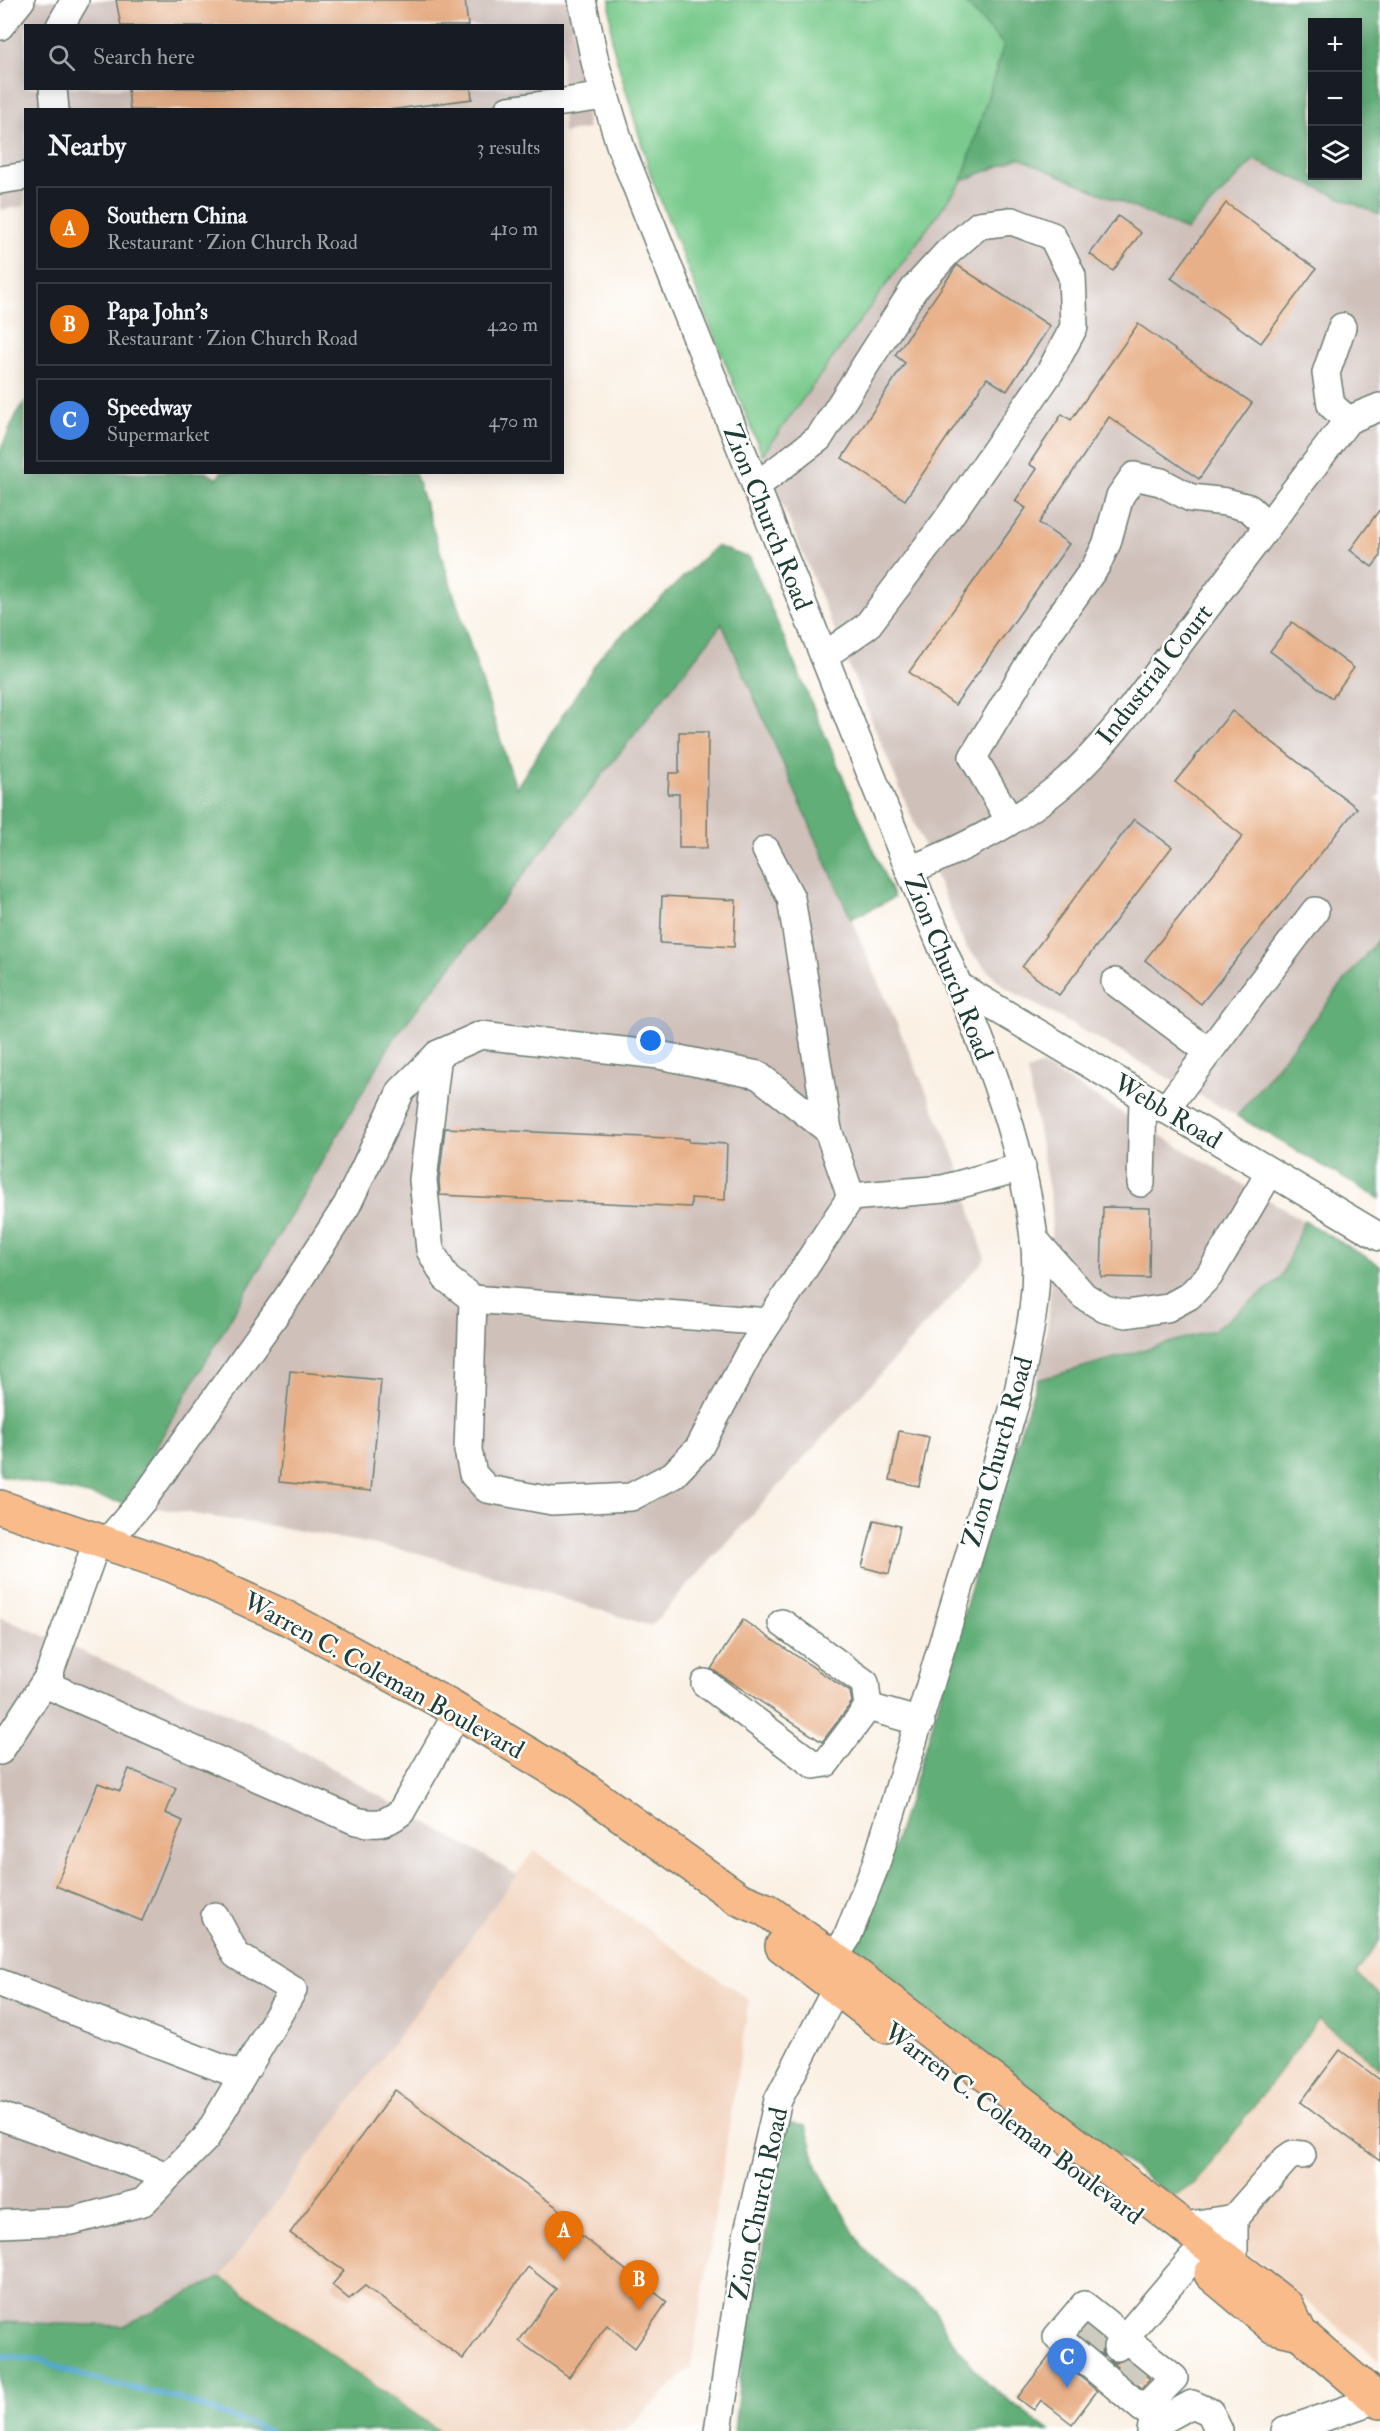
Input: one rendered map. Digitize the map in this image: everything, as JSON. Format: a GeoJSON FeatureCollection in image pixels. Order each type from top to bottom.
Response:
{"type":"FeatureCollection","features":[{"type":"Feature","properties":{"kind":"highway","name":"Warren C. Coleman Boulevard"},"geometry":{"type":"LineString","coordinates":[[0,1507],[103,1541],[227,1589],[287,1618],[458,1712],[578,1784],[739,1899],[766,1910],[835,1973],[1274,2327],[1300,2333]]}},
{"type":"Feature","properties":{"kind":"highway","name":"Warren C. Coleman Boulevard"},"geometry":{"type":"LineString","coordinates":[[835,1973],[1184,2226],[1287,2306],[1300,2333],[1379,2400]]}},
{"type":"Feature","properties":{"kind":"street"},"geometry":{"type":"LineString","coordinates":[[0,26],[21,0]]}},
{"type":"Feature","properties":{"kind":"street"},"geometry":{"type":"LineString","coordinates":[[61,24],[75,0]]}},
{"type":"Feature","properties":{"kind":"street","name":"Zion Church Road"},"geometry":{"type":"LineString","coordinates":[[582,0],[605,96],[621,148],[909,870],[1002,1096],[1022,1167],[1034,1239],[1032,1318],[1017,1397],[941,1644],[921,1722],[876,1864],[835,1973],[778,2100],[747,2236],[718,2431]]}},
{"type":"Feature","properties":{"kind":"street"},"geometry":{"type":"LineString","coordinates":[[53,90],[55,108]]}},
{"type":"Feature","properties":{"kind":"street"},"geometry":{"type":"LineString","coordinates":[[522,108],[605,96]]}},
{"type":"Feature","properties":{"kind":"street"},"geometry":{"type":"LineString","coordinates":[[0,180],[24,176]]}},
{"type":"Feature","properties":{"kind":"street"},"geometry":{"type":"LineString","coordinates":[[756,486],[819,438],[914,289],[948,252],[979,225],[1012,221],[1052,236],[1072,276],[1074,327],[1050,372],[944,524],[867,626],[824,656]]}},
{"type":"Feature","properties":{"kind":"street"},"geometry":{"type":"LineString","coordinates":[[1342,327],[1326,373],[1331,405],[1348,420],[1380,406]]}},
{"type":"Feature","properties":{"kind":"street","name":"Industrial Court"},"geometry":{"type":"LineString","coordinates":[[909,870],[968,846],[1010,821],[1060,786],[1090,756],[1136,702],[1348,420]]}},
{"type":"Feature","properties":{"kind":"street"},"geometry":{"type":"LineString","coordinates":[[1010,821],[973,757],[1044,639],[1096,566],[1107,543],[1120,496],[1134,476],[1161,482],[1191,498],[1226,502],[1249,508],[1268,526]]}},
{"type":"Feature","properties":{"kind":"street"},"geometry":{"type":"LineString","coordinates":[[766,850],[790,898],[828,1130],[851,1197]]}},
{"type":"Feature","properties":{"kind":"street"},"geometry":{"type":"LineString","coordinates":[[1141,1184],[1154,1103],[1209,1052],[1315,911]]}},
{"type":"Feature","properties":{"kind":"street"},"geometry":{"type":"LineString","coordinates":[[1116,982],[1209,1052]]}},
{"type":"Feature","properties":{"kind":"street","name":"Webb Road"},"geometry":{"type":"LineString","coordinates":[[957,986],[1380,1237]]}},
{"type":"Feature","properties":{"kind":"street"},"geometry":{"type":"LineString","coordinates":[[0,1751],[48,1677],[103,1541],[143,1500],[289,1296],[346,1205],[400,1091],[438,1054],[481,1035],[670,1057],[758,1075],[828,1130]]}},
{"type":"Feature","properties":{"kind":"street"},"geometry":{"type":"LineString","coordinates":[[438,1054],[423,1180],[430,1250],[446,1278],[473,1299],[769,1322]]}},
{"type":"Feature","properties":{"kind":"street"},"geometry":{"type":"LineString","coordinates":[[851,1197],[943,1189],[1022,1167]]}},
{"type":"Feature","properties":{"kind":"street"},"geometry":{"type":"LineString","coordinates":[[1034,1239],[1084,1296],[1105,1309],[1126,1314],[1167,1308],[1189,1296],[1209,1276],[1270,1172]]}},
{"type":"Feature","properties":{"kind":"street"},"geometry":{"type":"LineString","coordinates":[[473,1299],[468,1450],[473,1474],[487,1489],[552,1501],[630,1497],[673,1475],[699,1448],[750,1351],[851,1197]]}},
{"type":"Feature","properties":{"kind":"street"},"geometry":{"type":"LineString","coordinates":[[705,1683],[814,1765],[826,1763],[868,1707],[865,1683],[782,1623]]}},
{"type":"Feature","properties":{"kind":"street"},"geometry":{"type":"LineString","coordinates":[[48,1677],[54,1688],[356,1821],[376,1825],[387,1822],[401,1812],[458,1712]]}},
{"type":"Feature","properties":{"kind":"street"},"geometry":{"type":"LineString","coordinates":[[868,1707],[921,1722]]}},
{"type":"Feature","properties":{"kind":"street"},"geometry":{"type":"LineString","coordinates":[[0,2224],[72,2221],[143,2202],[206,2138],[293,1990],[236,1955],[215,1916]]}},
{"type":"Feature","properties":{"kind":"street"},"geometry":{"type":"LineString","coordinates":[[0,1983],[242,2076]]}},
{"type":"Feature","properties":{"kind":"street"},"geometry":{"type":"LineString","coordinates":[[0,2115],[168,2176]]}},
{"type":"Feature","properties":{"kind":"street"},"geometry":{"type":"LineString","coordinates":[[1184,2226],[1234,2218],[1286,2159],[1293,2154],[1302,2155]]}},
{"type":"Feature","properties":{"kind":"street"},"geometry":{"type":"LineString","coordinates":[[1234,2218],[1234,2266]]}},
{"type":"Feature","properties":{"kind":"street"},"geometry":{"type":"LineString","coordinates":[[1112,2355],[1192,2259]]}},
{"type":"Feature","properties":{"kind":"street"},"geometry":{"type":"LineString","coordinates":[[1112,2355],[1174,2378],[1160,2414]]}},
{"type":"Feature","properties":{"kind":"street"},"geometry":{"type":"LineString","coordinates":[[1112,2355],[1143,2409],[1160,2414],[1192,2404],[1210,2412],[1219,2431]]}},
{"type":"Feature","properties":{"kind":"street"},"geometry":{"type":"LineString","coordinates":[[1285,2431],[1379,2400]]}},
{"type":"Feature","properties":{"kind":"shaded area"},"geometry":{"type":"Polygon","coordinates":[[[0,0],[569,0],[588,129],[564,133],[564,108],[24,108],[24,206],[0,210],[0,0]]]}},
{"type":"Feature","properties":{"kind":"shaded area"},"geometry":{"type":"Polygon","coordinates":[[[1019,158],[1186,230],[1253,160],[1380,215],[1380,794],[1376,799],[1380,803],[1380,937],[1237,1116],[1004,987],[965,946],[762,455],[962,181],[1019,158]]]}},
{"type":"Feature","properties":{"kind":"shaded area"},"geometry":{"type":"Polygon","coordinates":[[[723,624],[956,1160],[985,1259],[651,1626],[419,1553],[284,1528],[123,1503],[394,1038],[723,624]]]}},
{"type":"Feature","properties":{"kind":"shaded area"},"geometry":{"type":"Polygon","coordinates":[[[1042,1065],[1304,1221],[1281,1279],[1214,1330],[1037,1380],[1049,1317],[1052,1206],[1027,1071],[1042,1065]]]}},
{"type":"Feature","properties":{"kind":"shaded area"},"geometry":{"type":"Polygon","coordinates":[[[0,1617],[260,1727],[517,1875],[221,2277],[124,2326],[0,2322],[0,1617]]]}},
{"type":"Feature","properties":{"kind":"shaded area"},"geometry":{"type":"Polygon","coordinates":[[[534,1850],[749,2000],[691,2368],[624,2431],[439,2431],[221,2277],[534,1850]]]}},
{"type":"Feature","properties":{"kind":"shaded area"},"geometry":{"type":"Polygon","coordinates":[[[1380,1940],[1380,1996],[1356,1973],[1380,1940]]]}},
{"type":"Feature","properties":{"kind":"shaded area"},"geometry":{"type":"Polygon","coordinates":[[[1319,2018],[1380,2068],[1380,2361],[1247,2252],[1172,2197],[1197,2182],[1319,2018]]]}},
{"type":"Feature","properties":{"kind":"green space"},"geometry":{"type":"Polygon","coordinates":[[[610,0],[963,0],[1004,44],[962,181],[762,455],[652,179],[612,43],[610,0]]]}},
{"type":"Feature","properties":{"kind":"green space"},"geometry":{"type":"Polygon","coordinates":[[[963,0],[1380,0],[1380,215],[1254,160],[1186,230],[1019,158],[962,181],[1004,45],[963,0]]]}},
{"type":"Feature","properties":{"kind":"green space"},"geometry":{"type":"Polygon","coordinates":[[[24,403],[24,474],[209,474],[217,479],[220,474],[415,474],[516,788],[602,654],[716,546],[750,558],[894,898],[851,919],[722,624],[394,1038],[123,1503],[0,1475],[0,451],[19,409],[24,403]]]}},
{"type":"Feature","properties":{"kind":"green space"},"geometry":{"type":"Polygon","coordinates":[[[1380,937],[1380,1199],[1237,1116],[1380,937]]]}},
{"type":"Feature","properties":{"kind":"green space"},"geometry":{"type":"Polygon","coordinates":[[[1304,1221],[1380,1265],[1380,1940],[1356,1973],[1380,1996],[1380,2068],[1319,2019],[1197,2182],[1172,2197],[849,1952],[867,1929],[930,1733],[980,1556],[1037,1380],[1214,1330],[1280,1279],[1304,1221]]]}},
{"type":"Feature","properties":{"kind":"green space"},"geometry":{"type":"Polygon","coordinates":[[[787,2123],[806,2126],[818,2169],[862,2247],[907,2288],[934,2308],[948,2335],[986,2383],[1050,2431],[734,2431],[743,2352],[787,2123]]]}},
{"type":"Feature","properties":{"kind":"green space"},"geometry":{"type":"Polygon","coordinates":[[[221,2277],[439,2431],[0,2431],[0,2322],[124,2326],[221,2277]]]}},
{"type":"Feature","properties":{"kind":"building"},"geometry":{"type":"Polygon","coordinates":[[[116,0],[465,0],[468,24],[121,24],[116,0]]]}},
{"type":"Feature","properties":{"kind":"building"},"geometry":{"type":"Polygon","coordinates":[[[128,90],[471,90],[472,99],[404,108],[130,108],[128,90]]]}},
{"type":"Feature","properties":{"kind":"building"},"geometry":{"type":"Polygon","coordinates":[[[1226,203],[1316,269],[1261,343],[1171,278],[1226,203]]]}},
{"type":"Feature","properties":{"kind":"building"},"geometry":{"type":"Polygon","coordinates":[[[1118,216],[1141,233],[1113,271],[1090,254],[1118,216]]]}},
{"type":"Feature","properties":{"kind":"building"},"geometry":{"type":"Polygon","coordinates":[[[957,265],[1050,326],[1007,391],[987,378],[905,500],[842,458],[905,363],[895,355],[957,265]]]}},
{"type":"Feature","properties":{"kind":"building"},"geometry":{"type":"Polygon","coordinates":[[[1138,324],[1252,403],[1199,479],[1109,417],[1039,523],[1069,544],[955,705],[909,672],[1026,508],[1015,501],[1037,469],[1029,464],[1062,414],[1071,420],[1138,324]]]}},
{"type":"Feature","properties":{"kind":"building"},"geometry":{"type":"Polygon","coordinates":[[[1380,509],[1380,557],[1372,567],[1350,550],[1380,509]]]}},
{"type":"Feature","properties":{"kind":"building"},"geometry":{"type":"Polygon","coordinates":[[[1292,622],[1354,668],[1332,698],[1270,651],[1292,622]]]}},
{"type":"Feature","properties":{"kind":"building"},"geometry":{"type":"Polygon","coordinates":[[[1232,711],[1357,808],[1201,1004],[1145,960],[1243,836],[1175,782],[1232,711]]]}},
{"type":"Feature","properties":{"kind":"building"},"geometry":{"type":"Polygon","coordinates":[[[679,732],[708,732],[707,848],[679,848],[679,794],[668,794],[669,773],[679,773],[679,732]]]}},
{"type":"Feature","properties":{"kind":"building"},"geometry":{"type":"Polygon","coordinates":[[[1134,819],[1172,847],[1059,995],[1022,967],[1134,819]]]}},
{"type":"Feature","properties":{"kind":"building"},"geometry":{"type":"Polygon","coordinates":[[[662,896],[736,900],[734,947],[660,943],[662,896]]]}},
{"type":"Feature","properties":{"kind":"building"},"geometry":{"type":"Polygon","coordinates":[[[445,1128],[689,1139],[689,1142],[727,1144],[725,1200],[691,1198],[691,1207],[440,1195],[439,1180],[445,1128]]]}},
{"type":"Feature","properties":{"kind":"building"},"geometry":{"type":"Polygon","coordinates":[[[1103,1207],[1150,1208],[1149,1278],[1101,1277],[1103,1207]]]}},
{"type":"Feature","properties":{"kind":"building"},"geometry":{"type":"Polygon","coordinates":[[[290,1371],[381,1380],[371,1491],[279,1482],[290,1371]]]}},
{"type":"Feature","properties":{"kind":"building"},"geometry":{"type":"Polygon","coordinates":[[[899,1431],[929,1437],[919,1486],[890,1480],[899,1431]]]}},
{"type":"Feature","properties":{"kind":"building"},"geometry":{"type":"Polygon","coordinates":[[[874,1520],[900,1526],[889,1574],[862,1567],[874,1520]]]}},
{"type":"Feature","properties":{"kind":"building"},"geometry":{"type":"Polygon","coordinates":[[[743,1620],[850,1692],[852,1702],[822,1742],[711,1669],[743,1620]]]}},
{"type":"Feature","properties":{"kind":"building"},"geometry":{"type":"Polygon","coordinates":[[[129,1769],[176,1788],[166,1813],[183,1821],[142,1921],[56,1886],[98,1783],[120,1791],[129,1769]]]}},
{"type":"Feature","properties":{"kind":"building"},"geometry":{"type":"Polygon","coordinates":[[[1340,2050],[1380,2080],[1380,2161],[1301,2102],[1340,2050]]]}},
{"type":"Feature","properties":{"kind":"building"},"geometry":{"type":"Polygon","coordinates":[[[395,2090],[566,2214],[561,2220],[667,2302],[635,2348],[607,2325],[569,2377],[519,2341],[556,2289],[528,2267],[463,2359],[365,2286],[349,2299],[332,2285],[344,2271],[290,2233],[395,2090]]]}},
{"type":"Feature","properties":{"kind":"building"},"geometry":{"type":"Polygon","coordinates":[[[1086,2327],[1103,2341],[1102,2352],[1105,2357],[1079,2335],[1086,2327]]]}},
{"type":"Feature","properties":{"kind":"building"},"geometry":{"type":"Polygon","coordinates":[[[1052,2353],[1097,2391],[1072,2424],[1041,2400],[1034,2410],[1017,2398],[1052,2353]]]}},
{"type":"Feature","properties":{"kind":"building"},"geometry":{"type":"Polygon","coordinates":[[[1126,2359],[1150,2379],[1142,2388],[1109,2360],[1115,2363],[1126,2359]]]}},
{"type":"Feature","properties":{"kind":"waterway"},"geometry":{"type":"LineString","coordinates":[[0,2356],[43,2360],[64,2370],[112,2384],[175,2397],[270,2431]]}},
{"type":"Feature","properties":{"kind":"tunnel"},"geometry":{"type":"LineString","coordinates":[[1085,2349],[1097,2331]]}},
{"type":"Feature","properties":{"kind":"tunnel"},"geometry":{"type":"LineString","coordinates":[[1125,2380],[1138,2363]]}},
{"type":"Feature","properties":{"kind":"place","name":"Southern China"},"geometry":{"type":"Point","coordinates":[564,2261]}},
{"type":"Feature","properties":{"kind":"place","name":"Papa John's"},"geometry":{"type":"Point","coordinates":[639,2310]}},
{"type":"Feature","properties":{"kind":"place","name":"Speedway"},"geometry":{"type":"Point","coordinates":[1067,2388]}}]}
